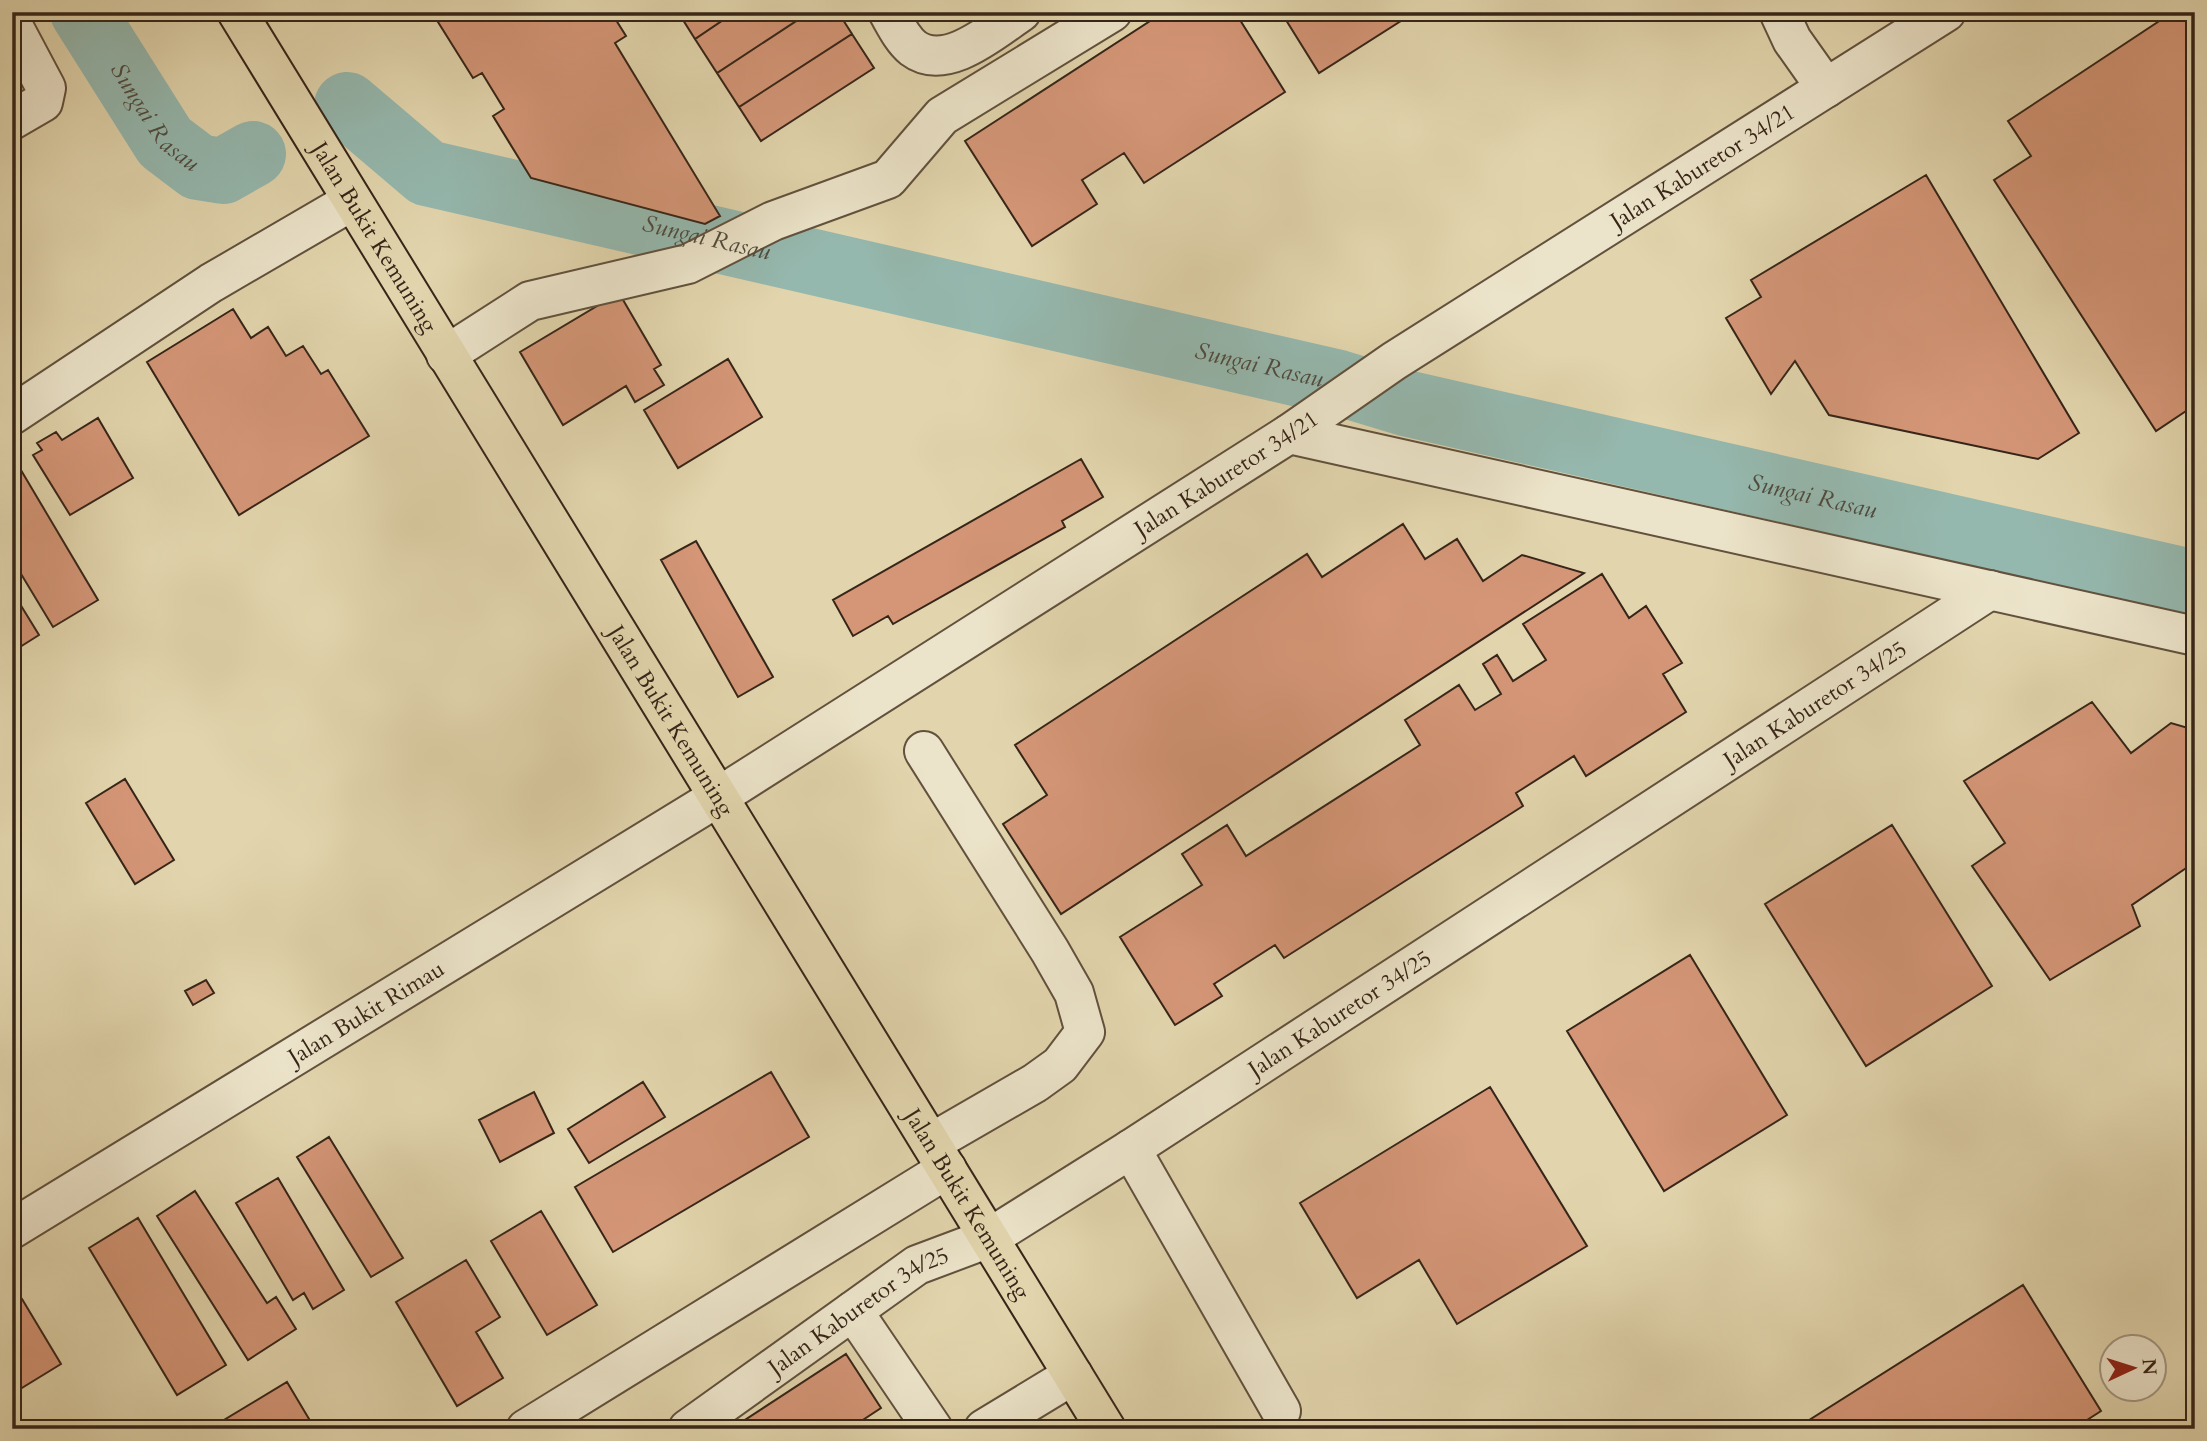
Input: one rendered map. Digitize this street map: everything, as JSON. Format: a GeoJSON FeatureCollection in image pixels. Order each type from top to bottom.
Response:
{"type":"FeatureCollection","features":[{"type":"Feature","properties":{"kind":"main road","name":"Jalan Bukit Kemuning"},"geometry":{"type":"LineString","coordinates":[[237,12],[1107,1429]]}},
{"type":"Feature","properties":{"kind":"street"},"geometry":{"type":"LineString","coordinates":[[888,12],[914,49],[934,55],[952,54],[1021,12]]}},
{"type":"Feature","properties":{"kind":"street"},"geometry":{"type":"LineString","coordinates":[[446,355],[530,301],[688,264],[773,221],[888,180],[942,116],[1112,12]]}},
{"type":"Feature","properties":{"kind":"street"},"geometry":{"type":"LineString","coordinates":[[1779,12],[1792,40],[1826,88]]}},
{"type":"Feature","properties":{"kind":"street","name":"Jalan Kaburetor 34/21"},"geometry":{"type":"LineString","coordinates":[[718,797],[1289,434],[1394,361],[1946,12]]}},
{"type":"Feature","properties":{"kind":"street"},"geometry":{"type":"LineString","coordinates":[[12,24],[46,88],[43,102],[12,120]]}},
{"type":"Feature","properties":{"kind":"street"},"geometry":{"type":"LineString","coordinates":[[12,415],[211,283],[352,201]]}},
{"type":"Feature","properties":{"kind":"street"},"geometry":{"type":"LineString","coordinates":[[1289,434],[2195,636]]}},
{"type":"Feature","properties":{"kind":"street","name":"Jalan Kaburetor 34/25"},"geometry":{"type":"LineString","coordinates":[[688,1429],[917,1265],[989,1238],[1131,1149],[1990,590]]}},
{"type":"Feature","properties":{"kind":"street"},"geometry":{"type":"LineString","coordinates":[[526,1429],[939,1156],[1060,1065],[1085,1032],[1074,993],[1050,951],[924,751]]}},
{"type":"Feature","properties":{"kind":"street","name":"Jalan Bukit Rimau"},"geometry":{"type":"LineString","coordinates":[[12,1229],[718,797]]}},
{"type":"Feature","properties":{"kind":"street"},"geometry":{"type":"LineString","coordinates":[[1131,1149],[1281,1411]]}},
{"type":"Feature","properties":{"kind":"street"},"geometry":{"type":"LineString","coordinates":[[853,1311],[933,1429]]}},
{"type":"Feature","properties":{"kind":"street"},"geometry":{"type":"LineString","coordinates":[[984,1429],[1073,1375]]}},
{"type":"Feature","properties":{"kind":"building"},"geometry":{"type":"Polygon","coordinates":[[[611,12],[626,36],[615,43],[720,216],[705,224],[531,178],[493,116],[504,109],[482,73],[473,78],[433,14],[611,12]]]}},
{"type":"Feature","properties":{"kind":"building"},"geometry":{"type":"Polygon","coordinates":[[[678,12],[735,12],[695,39],[678,12]]]}},
{"type":"Feature","properties":{"kind":"building"},"geometry":{"type":"Polygon","coordinates":[[[735,12],[810,12],[717,73],[695,39],[735,12]]]}},
{"type":"Feature","properties":{"kind":"building"},"geometry":{"type":"Polygon","coordinates":[[[810,12],[838,12],[852,34],[739,107],[717,73],[810,12]]]}},
{"type":"Feature","properties":{"kind":"building"},"geometry":{"type":"Polygon","coordinates":[[[1164,12],[1235,12],[1285,92],[1144,183],[1124,153],[1082,180],[1097,204],[1032,246],[965,141],[1164,12]]]}},
{"type":"Feature","properties":{"kind":"building"},"geometry":{"type":"Polygon","coordinates":[[[1281,12],[1415,12],[1319,73],[1281,12]]]}},
{"type":"Feature","properties":{"kind":"building"},"geometry":{"type":"Polygon","coordinates":[[[2173,12],[2195,12],[2195,405],[2156,431],[1994,180],[2031,156],[2008,121],[2173,12]]]}},
{"type":"Feature","properties":{"kind":"building"},"geometry":{"type":"Polygon","coordinates":[[[852,34],[874,68],[761,141],[739,107],[852,34]]]}},
{"type":"Feature","properties":{"kind":"building"},"geometry":{"type":"Polygon","coordinates":[[[1926,175],[2079,433],[2038,459],[1829,415],[1795,361],[1771,394],[1726,318],[1761,297],[1751,280],[1926,175]]]}},
{"type":"Feature","properties":{"kind":"building"},"geometry":{"type":"Polygon","coordinates":[[[619,293],[661,365],[654,369],[664,385],[635,402],[626,386],[563,425],[520,352],[619,293]]]}},
{"type":"Feature","properties":{"kind":"building"},"geometry":{"type":"Polygon","coordinates":[[[233,309],[251,338],[268,327],[286,356],[303,346],[321,374],[328,370],[369,436],[239,515],[147,362],[233,309]]]}},
{"type":"Feature","properties":{"kind":"building"},"geometry":{"type":"Polygon","coordinates":[[[728,359],[762,417],[678,468],[644,410],[728,359]]]}},
{"type":"Feature","properties":{"kind":"building"},"geometry":{"type":"Polygon","coordinates":[[[98,418],[133,478],[70,515],[33,455],[42,450],[37,443],[56,432],[62,440],[98,418]]]}},
{"type":"Feature","properties":{"kind":"building"},"geometry":{"type":"Polygon","coordinates":[[[12,455],[98,600],[53,627],[12,559],[12,455]]]}},
{"type":"Feature","properties":{"kind":"building"},"geometry":{"type":"Polygon","coordinates":[[[1081,459],[1103,497],[1062,521],[1065,527],[893,624],[888,616],[853,636],[833,600],[1081,459]]]}},
{"type":"Feature","properties":{"kind":"building"},"geometry":{"type":"Polygon","coordinates":[[[1403,524],[1425,559],[1457,539],[1483,581],[1522,555],[1584,573],[1061,914],[1003,824],[1047,795],[1015,745],[1307,554],[1322,577],[1403,524]]]}},
{"type":"Feature","properties":{"kind":"building"},"geometry":{"type":"Polygon","coordinates":[[[696,541],[773,677],[738,697],[661,560],[696,541]]]}},
{"type":"Feature","properties":{"kind":"building"},"geometry":{"type":"Polygon","coordinates":[[[1602,574],[1629,618],[1646,606],[1682,663],[1663,674],[1686,712],[1586,776],[1574,756],[1516,793],[1523,806],[1284,958],[1275,945],[1214,984],[1222,996],[1175,1025],[1120,937],[1202,885],[1182,854],[1227,825],[1246,856],[1420,745],[1405,720],[1459,685],[1475,710],[1501,694],[1483,664],[1497,655],[1513,681],[1546,660],[1523,624],[1602,574]]]}},
{"type":"Feature","properties":{"kind":"building"},"geometry":{"type":"Polygon","coordinates":[[[12,591],[39,635],[12,652],[12,591]]]}},
{"type":"Feature","properties":{"kind":"building"},"geometry":{"type":"Polygon","coordinates":[[[2092,702],[2131,753],[2171,723],[2195,730],[2195,862],[2132,905],[2140,926],[2050,980],[1972,866],[2005,843],[1964,781],[2092,702]]]}},
{"type":"Feature","properties":{"kind":"building"},"geometry":{"type":"Polygon","coordinates":[[[125,779],[174,860],[135,884],[86,803],[125,779]]]}},
{"type":"Feature","properties":{"kind":"building"},"geometry":{"type":"Polygon","coordinates":[[[1892,825],[1992,986],[1866,1066],[1765,904],[1892,825]]]}},
{"type":"Feature","properties":{"kind":"building"},"geometry":{"type":"Polygon","coordinates":[[[1690,955],[1787,1115],[1664,1191],[1567,1031],[1690,955]]]}},
{"type":"Feature","properties":{"kind":"building"},"geometry":{"type":"Polygon","coordinates":[[[206,980],[214,993],[193,1005],[185,991],[206,980]]]}},
{"type":"Feature","properties":{"kind":"building"},"geometry":{"type":"Polygon","coordinates":[[[771,1072],[809,1137],[613,1252],[575,1187],[771,1072]]]}},
{"type":"Feature","properties":{"kind":"building"},"geometry":{"type":"Polygon","coordinates":[[[643,1082],[665,1117],[589,1163],[568,1129],[643,1082]]]}},
{"type":"Feature","properties":{"kind":"building"},"geometry":{"type":"Polygon","coordinates":[[[1490,1087],[1587,1246],[1457,1324],[1419,1260],[1357,1298],[1300,1203],[1490,1087]]]}},
{"type":"Feature","properties":{"kind":"building"},"geometry":{"type":"Polygon","coordinates":[[[534,1092],[554,1133],[500,1162],[479,1120],[534,1092]]]}},
{"type":"Feature","properties":{"kind":"building"},"geometry":{"type":"Polygon","coordinates":[[[329,1137],[403,1258],[371,1277],[297,1157],[329,1137]]]}},
{"type":"Feature","properties":{"kind":"building"},"geometry":{"type":"Polygon","coordinates":[[[278,1178],[344,1290],[313,1309],[304,1293],[293,1300],[236,1203],[278,1178]]]}},
{"type":"Feature","properties":{"kind":"building"},"geometry":{"type":"Polygon","coordinates":[[[195,1191],[267,1303],[276,1297],[296,1329],[248,1360],[157,1216],[195,1191]]]}},
{"type":"Feature","properties":{"kind":"building"},"geometry":{"type":"Polygon","coordinates":[[[541,1211],[597,1305],[547,1335],[491,1241],[541,1211]]]}},
{"type":"Feature","properties":{"kind":"building"},"geometry":{"type":"Polygon","coordinates":[[[138,1218],[226,1365],[177,1395],[89,1248],[138,1218]]]}},
{"type":"Feature","properties":{"kind":"building"},"geometry":{"type":"Polygon","coordinates":[[[466,1260],[500,1317],[476,1332],[503,1378],[457,1406],[396,1302],[466,1260]]]}},
{"type":"Feature","properties":{"kind":"building"},"geometry":{"type":"Polygon","coordinates":[[[2023,1285],[2101,1411],[2073,1429],[1795,1429],[2023,1285]]]}},
{"type":"Feature","properties":{"kind":"building"},"geometry":{"type":"Polygon","coordinates":[[[22,1299],[61,1364],[12,1394],[12,1305],[22,1299]]]}},
{"type":"Feature","properties":{"kind":"building"},"geometry":{"type":"Polygon","coordinates":[[[846,1354],[881,1408],[849,1429],[731,1429],[846,1354]]]}},
{"type":"Feature","properties":{"kind":"building"},"geometry":{"type":"Polygon","coordinates":[[[287,1382],[315,1429],[209,1429],[287,1382]]]}},
{"type":"Feature","properties":{"kind":"waterway","name":"Sungai Rasau"},"geometry":{"type":"LineString","coordinates":[[83,12],[165,142],[198,167],[223,171],[253,154]]}},
{"type":"Feature","properties":{"kind":"waterway","name":"Sungai Rasau"},"geometry":{"type":"LineString","coordinates":[[347,105],[427,173],[1339,383],[1405,403],[2195,583]]}}]}
